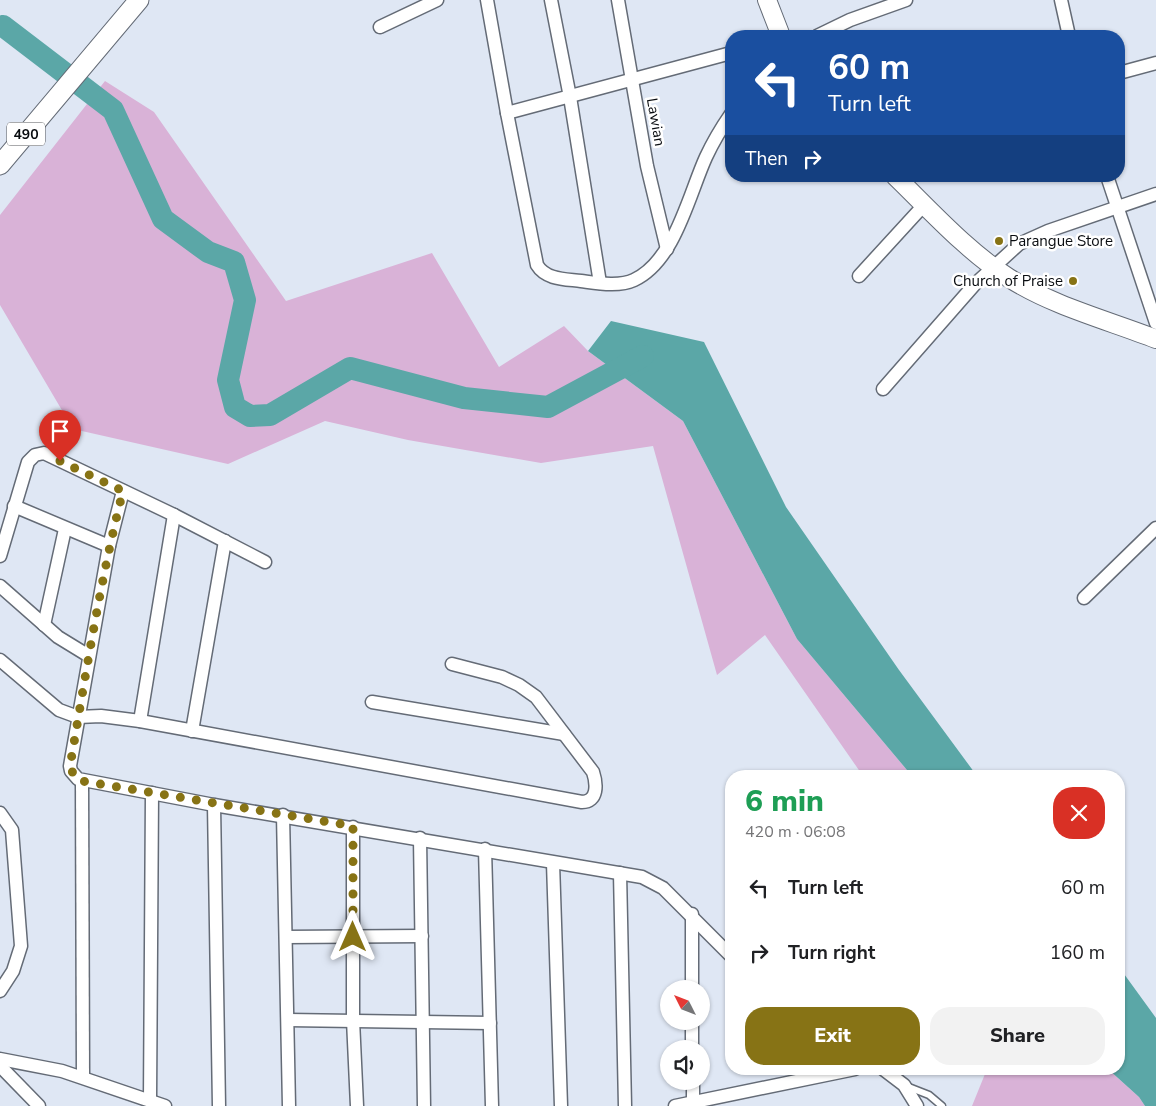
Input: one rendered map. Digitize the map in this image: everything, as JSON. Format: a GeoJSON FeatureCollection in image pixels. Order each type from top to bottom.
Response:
{"type":"FeatureCollection","features":[{"type":"Feature","properties":{"kind":"main road","name":"490"},"geometry":{"type":"LineString","coordinates":[[0,165],[139,0]]}},
{"type":"Feature","properties":{"kind":"street"},"geometry":{"type":"LineString","coordinates":[[380,27],[437,0]]}},
{"type":"Feature","properties":{"kind":"street"},"geometry":{"type":"LineString","coordinates":[[487,0],[537,265],[549,276],[600,284],[634,280],[650,268],[667,249],[706,156],[725,124]]}},
{"type":"Feature","properties":{"kind":"street"},"geometry":{"type":"LineString","coordinates":[[550,0],[570,97],[600,284]]}},
{"type":"Feature","properties":{"kind":"street","name":"Lawian"},"geometry":{"type":"LineString","coordinates":[[618,0],[647,166],[667,249]]}},
{"type":"Feature","properties":{"kind":"street"},"geometry":{"type":"LineString","coordinates":[[767,0],[779,30]]}},
{"type":"Feature","properties":{"kind":"street"},"geometry":{"type":"LineString","coordinates":[[829,30],[850,20],[906,0]]}},
{"type":"Feature","properties":{"kind":"street"},"geometry":{"type":"LineString","coordinates":[[1061,0],[1068,30]]}},
{"type":"Feature","properties":{"kind":"street"},"geometry":{"type":"LineString","coordinates":[[507,113],[725,56]]}},
{"type":"Feature","properties":{"kind":"street"},"geometry":{"type":"LineString","coordinates":[[1125,71],[1156,62]]}},
{"type":"Feature","properties":{"kind":"street"},"geometry":{"type":"LineString","coordinates":[[901,182],[992,267],[1031,290],[1156,339]]}},
{"type":"Feature","properties":{"kind":"street"},"geometry":{"type":"LineString","coordinates":[[1109,182],[1156,323]]}},
{"type":"Feature","properties":{"kind":"street"},"geometry":{"type":"LineString","coordinates":[[883,389],[992,267],[1019,244],[1033,237],[1156,194]]}},
{"type":"Feature","properties":{"kind":"street"},"geometry":{"type":"LineString","coordinates":[[859,276],[924,205]]}},
{"type":"Feature","properties":{"kind":"street"},"geometry":{"type":"LineString","coordinates":[[0,556],[28,462],[39,453],[44,453],[174,515],[266,562]]}},
{"type":"Feature","properties":{"kind":"street"},"geometry":{"type":"LineString","coordinates":[[123,491],[109,546],[78,717],[70,766],[74,776],[82,781],[152,794],[353,826],[553,863],[620,873],[653,881],[692,914],[725,950]]}},
{"type":"Feature","properties":{"kind":"street"},"geometry":{"type":"LineString","coordinates":[[14,506],[109,546]]}},
{"type":"Feature","properties":{"kind":"street"},"geometry":{"type":"LineString","coordinates":[[140,721],[174,515]]}},
{"type":"Feature","properties":{"kind":"street"},"geometry":{"type":"LineString","coordinates":[[1084,598],[1156,528]]}},
{"type":"Feature","properties":{"kind":"street"},"geometry":{"type":"LineString","coordinates":[[44,625],[65,529]]}},
{"type":"Feature","properties":{"kind":"street"},"geometry":{"type":"LineString","coordinates":[[192,731],[225,541]]}},
{"type":"Feature","properties":{"kind":"street"},"geometry":{"type":"LineString","coordinates":[[0,586],[64,642],[89,656]]}},
{"type":"Feature","properties":{"kind":"street"},"geometry":{"type":"LineString","coordinates":[[0,660],[60,710],[78,717],[101,716],[140,721],[586,802],[596,791],[593,772],[536,697],[519,684],[502,676],[452,664]]}},
{"type":"Feature","properties":{"kind":"street"},"geometry":{"type":"LineString","coordinates":[[372,702],[564,734]]}},
{"type":"Feature","properties":{"kind":"street"},"geometry":{"type":"LineString","coordinates":[[82,781],[83,1077]]}},
{"type":"Feature","properties":{"kind":"street"},"geometry":{"type":"LineString","coordinates":[[150,1100],[152,794]]}},
{"type":"Feature","properties":{"kind":"street"},"geometry":{"type":"LineString","coordinates":[[214,805],[220,1106]]}},
{"type":"Feature","properties":{"kind":"street"},"geometry":{"type":"LineString","coordinates":[[0,813],[8,822],[14,839],[20,946],[12,971],[0,991]]}},
{"type":"Feature","properties":{"kind":"street"},"geometry":{"type":"LineString","coordinates":[[283,815],[289,1106]]}},
{"type":"Feature","properties":{"kind":"street"},"geometry":{"type":"LineString","coordinates":[[353,826],[353,1020],[357,1106]]}},
{"type":"Feature","properties":{"kind":"street"},"geometry":{"type":"LineString","coordinates":[[420,838],[424,1106]]}},
{"type":"Feature","properties":{"kind":"street"},"geometry":{"type":"LineString","coordinates":[[484,849],[492,1106]]}},
{"type":"Feature","properties":{"kind":"street"},"geometry":{"type":"LineString","coordinates":[[553,863],[561,1106]]}},
{"type":"Feature","properties":{"kind":"street"},"geometry":{"type":"LineString","coordinates":[[620,873],[625,1106]]}},
{"type":"Feature","properties":{"kind":"street"},"geometry":{"type":"LineString","coordinates":[[692,914],[692,980]]}},
{"type":"Feature","properties":{"kind":"street"},"geometry":{"type":"LineString","coordinates":[[286,937],[422,936]]}},
{"type":"Feature","properties":{"kind":"street"},"geometry":{"type":"LineString","coordinates":[[288,1020],[423,1020],[490,1023]]}},
{"type":"Feature","properties":{"kind":"street"},"geometry":{"type":"LineString","coordinates":[[0,1059],[62,1071],[165,1106]]}},
{"type":"Feature","properties":{"kind":"street"},"geometry":{"type":"LineString","coordinates":[[0,1066],[39,1106]]}},
{"type":"Feature","properties":{"kind":"street"},"geometry":{"type":"LineString","coordinates":[[675,1106],[818,1075]]}},
{"type":"Feature","properties":{"kind":"street"},"geometry":{"type":"LineString","coordinates":[[894,1075],[904,1085],[917,1106]]}},
{"type":"Feature","properties":{"kind":"street"},"geometry":{"type":"LineString","coordinates":[[692,1090],[693,1103]]}},
{"type":"Feature","properties":{"kind":"lane"},"geometry":{"type":"LineString","coordinates":[[904,1085],[929,1095],[942,1106]]}},
{"type":"Feature","properties":{"kind":"shaded area"},"geometry":{"type":"Polygon","coordinates":[[[105,81],[154,112],[286,301],[432,253],[499,367],[564,326],[588,351],[683,421],[797,639],[907,770],[859,770],[765,635],[717,675],[653,446],[541,463],[408,440],[325,421],[228,464],[73,429],[0,305],[0,215],[105,81]]]}},
{"type":"Feature","properties":{"kind":"shaded area"},"geometry":{"type":"Polygon","coordinates":[[[611,321],[704,342],[786,507],[899,670],[973,770],[907,770],[797,639],[683,421],[588,351],[611,321]]]}},
{"type":"Feature","properties":{"kind":"shaded area"},"geometry":{"type":"Polygon","coordinates":[[[1125,975],[1156,1018],[1156,1106],[1145,1106],[1139,1097],[1115,1075],[1125,1075],[1125,975]]]}},
{"type":"Feature","properties":{"kind":"shaded area"},"geometry":{"type":"Polygon","coordinates":[[[985,1075],[1115,1075],[1139,1097],[1145,1106],[972,1106],[985,1075]]]}},
{"type":"Feature","properties":{"kind":"waterway"},"geometry":{"type":"LineString","coordinates":[[3,26],[113,110],[163,219],[208,252],[234,262],[245,300],[228,380],[235,407],[250,416],[270,415],[350,368],[464,398],[548,407],[643,356]]}},
{"type":"Feature","properties":{"kind":"place","name":"Parangue Store"},"geometry":{"type":"Point","coordinates":[999,241]}},
{"type":"Feature","properties":{"kind":"place","name":"Church of Praise"},"geometry":{"type":"Point","coordinates":[1073,281]}},
{"type":"Feature","properties":{"kind":"route"},"geometry":{"type":"LineString","coordinates":[[60,461],[123,491],[109,546],[70,766],[74,776],[82,781],[214,805],[353,826],[353,937]]}}]}
